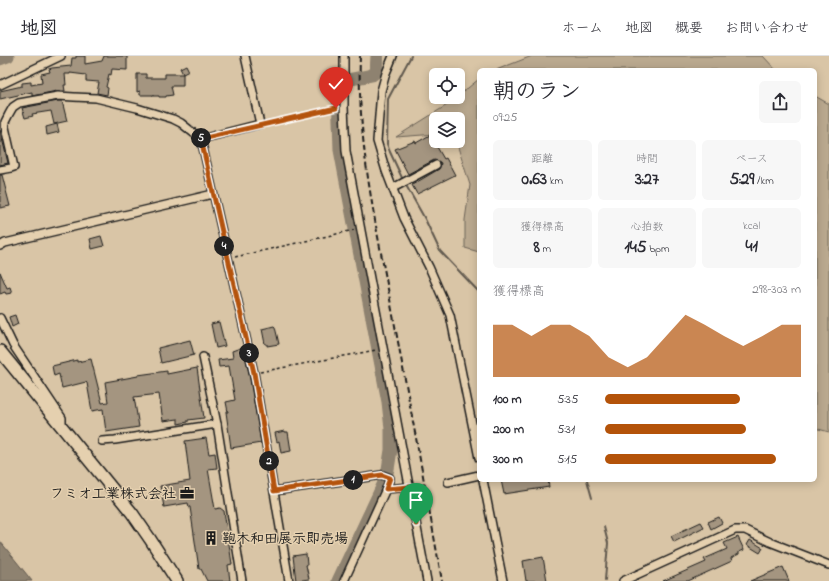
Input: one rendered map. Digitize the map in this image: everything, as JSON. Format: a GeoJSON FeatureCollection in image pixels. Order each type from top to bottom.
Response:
{"type":"FeatureCollection","features":[{"type":"Feature","properties":{"kind":"highway"},"geometry":{"type":"LineString","coordinates":[[0,351],[132,513],[150,538],[177,581]]}},
{"type":"Feature","properties":{"kind":"street"},"geometry":{"type":"LineString","coordinates":[[0,85],[61,56]]}},
{"type":"Feature","properties":{"kind":"street"},"geometry":{"type":"LineString","coordinates":[[201,139],[260,124],[245,56]]}},
{"type":"Feature","properties":{"kind":"street"},"geometry":{"type":"LineString","coordinates":[[344,56],[346,151],[427,581]]}},
{"type":"Feature","properties":{"kind":"street"},"geometry":{"type":"LineString","coordinates":[[393,56],[381,91],[377,141],[404,218],[429,267],[450,315],[477,448]]}},
{"type":"Feature","properties":{"kind":"street"},"geometry":{"type":"LineString","coordinates":[[0,170],[14,167],[4,127],[13,107],[19,103],[58,96],[96,98],[137,108],[173,119],[181,123],[201,139],[254,373],[289,581]]}},
{"type":"Feature","properties":{"kind":"street"},"geometry":{"type":"LineString","coordinates":[[393,188],[436,165]]}},
{"type":"Feature","properties":{"kind":"street"},"geometry":{"type":"LineString","coordinates":[[0,246],[13,241],[213,194]]}},
{"type":"Feature","properties":{"kind":"street"},"geometry":{"type":"LineString","coordinates":[[0,318],[13,345],[62,418],[62,428]]}},
{"type":"Feature","properties":{"kind":"street"},"geometry":{"type":"LineString","coordinates":[[203,357],[217,424],[242,581]]}},
{"type":"Feature","properties":{"kind":"street"},"geometry":{"type":"LineString","coordinates":[[102,440],[115,440],[217,424]]}},
{"type":"Feature","properties":{"kind":"street"},"geometry":{"type":"LineString","coordinates":[[448,482],[477,475]]}},
{"type":"Feature","properties":{"kind":"street"},"geometry":{"type":"LineString","coordinates":[[274,491],[385,477],[390,478],[344,581]]}},
{"type":"Feature","properties":{"kind":"street"},"geometry":{"type":"LineString","coordinates":[[483,482],[503,581]]}},
{"type":"Feature","properties":{"kind":"street"},"geometry":{"type":"LineString","coordinates":[[386,489],[410,487]]}},
{"type":"Feature","properties":{"kind":"street"},"geometry":{"type":"LineString","coordinates":[[623,581],[735,530],[745,530],[770,542],[829,565]]}},
{"type":"Feature","properties":{"kind":"path"},"geometry":{"type":"LineString","coordinates":[[260,124],[336,108]]}},
{"type":"Feature","properties":{"kind":"path"},"geometry":{"type":"LineString","coordinates":[[227,259],[352,230]]}},
{"type":"Feature","properties":{"kind":"path"},"geometry":{"type":"LineString","coordinates":[[254,373],[374,350]]}},
{"type":"Feature","properties":{"kind":"shaded area"},"geometry":{"type":"Polygon","coordinates":[[[532,56],[763,56],[774,68],[501,68],[532,56]]]}},
{"type":"Feature","properties":{"kind":"shaded area"},"geometry":{"type":"Polygon","coordinates":[[[477,81],[477,251],[465,248],[465,220],[470,185],[458,148],[465,148],[465,112],[436,112],[448,104],[465,104],[465,90],[477,81]]]}},
{"type":"Feature","properties":{"kind":"shaded area"},"geometry":{"type":"Polygon","coordinates":[[[817,97],[829,104],[829,432],[817,429],[817,97]]]}},
{"type":"Feature","properties":{"kind":"shaded area"},"geometry":{"type":"Polygon","coordinates":[[[429,116],[429,135],[396,137],[429,116]]]}},
{"type":"Feature","properties":{"kind":"shaded area"},"geometry":{"type":"Polygon","coordinates":[[[0,541],[32,581],[0,581],[0,541]]]}},
{"type":"Feature","properties":{"kind":"building"},"geometry":{"type":"Polygon","coordinates":[[[76,56],[85,56],[85,64],[102,61],[104,56],[127,56],[127,70],[112,69],[111,75],[109,74],[106,87],[108,88],[107,95],[97,93],[99,82],[86,81],[86,75],[70,73],[65,74],[65,91],[32,96],[32,92],[0,99],[0,91],[22,86],[22,83],[31,82],[31,85],[42,83],[41,74],[50,72],[49,69],[52,68],[71,66],[72,58],[76,58],[76,56]]]}},
{"type":"Feature","properties":{"kind":"building"},"geometry":{"type":"Polygon","coordinates":[[[186,65],[189,71],[183,74],[180,68],[186,65]]]}},
{"type":"Feature","properties":{"kind":"building"},"geometry":{"type":"Polygon","coordinates":[[[137,74],[146,74],[146,78],[165,78],[165,74],[183,74],[183,86],[171,86],[173,95],[166,97],[140,95],[140,91],[137,92],[137,74]]]}},
{"type":"Feature","properties":{"kind":"building"},"geometry":{"type":"Polygon","coordinates":[[[62,101],[67,121],[54,124],[51,111],[32,114],[33,116],[25,118],[22,108],[62,101]]]}},
{"type":"Feature","properties":{"kind":"building"},"geometry":{"type":"Polygon","coordinates":[[[57,124],[59,132],[47,135],[46,127],[57,124]]]}},
{"type":"Feature","properties":{"kind":"building"},"geometry":{"type":"Polygon","coordinates":[[[0,130],[8,163],[0,165],[0,130]]]}},
{"type":"Feature","properties":{"kind":"building"},"geometry":{"type":"Polygon","coordinates":[[[429,136],[429,148],[438,148],[444,159],[446,158],[455,175],[417,194],[412,185],[439,169],[441,163],[434,160],[408,174],[395,149],[415,141],[416,143],[429,136]]]}},
{"type":"Feature","properties":{"kind":"building"},"geometry":{"type":"Polygon","coordinates":[[[0,175],[2,175],[10,206],[0,208],[0,175]]]}},
{"type":"Feature","properties":{"kind":"building"},"geometry":{"type":"Polygon","coordinates":[[[101,236],[104,246],[92,249],[90,239],[101,236]]]}},
{"type":"Feature","properties":{"kind":"building"},"geometry":{"type":"Polygon","coordinates":[[[0,272],[7,288],[10,287],[12,293],[6,294],[5,292],[0,294],[0,272]]]}},
{"type":"Feature","properties":{"kind":"building"},"geometry":{"type":"Polygon","coordinates":[[[15,315],[18,324],[12,327],[9,317],[15,315]]]}},
{"type":"Feature","properties":{"kind":"building"},"geometry":{"type":"Polygon","coordinates":[[[219,322],[225,346],[216,348],[211,324],[219,322]]]}},
{"type":"Feature","properties":{"kind":"building"},"geometry":{"type":"Polygon","coordinates":[[[274,326],[279,344],[267,346],[267,344],[265,344],[262,329],[274,326]]]}},
{"type":"Feature","properties":{"kind":"building"},"geometry":{"type":"Polygon","coordinates":[[[190,340],[194,355],[161,363],[158,348],[190,340]]]}},
{"type":"Feature","properties":{"kind":"building"},"geometry":{"type":"Polygon","coordinates":[[[243,347],[261,443],[231,448],[226,402],[235,400],[229,366],[219,367],[218,360],[233,358],[232,351],[243,347]]]}},
{"type":"Feature","properties":{"kind":"building"},"geometry":{"type":"Polygon","coordinates":[[[91,359],[102,403],[108,402],[105,382],[138,375],[167,371],[167,374],[197,368],[204,418],[188,420],[188,422],[178,424],[178,419],[163,421],[159,394],[134,397],[139,427],[106,432],[103,409],[92,411],[87,383],[62,388],[59,374],[54,376],[52,366],[77,360],[77,362],[91,359]]]}},
{"type":"Feature","properties":{"kind":"building"},"geometry":{"type":"Polygon","coordinates":[[[285,431],[288,432],[291,451],[281,453],[279,441],[277,442],[275,433],[285,431]]]}},
{"type":"Feature","properties":{"kind":"building"},"geometry":{"type":"Polygon","coordinates":[[[206,438],[209,454],[215,453],[217,468],[208,469],[215,509],[220,508],[224,511],[232,564],[228,565],[230,581],[207,581],[201,569],[199,569],[190,507],[188,503],[164,507],[160,486],[190,481],[185,441],[206,438]]]}},
{"type":"Feature","properties":{"kind":"building"},"geometry":{"type":"Polygon","coordinates":[[[501,482],[548,482],[549,487],[504,494],[501,482]]]}},
{"type":"Feature","properties":{"kind":"building"},"geometry":{"type":"Polygon","coordinates":[[[719,517],[722,523],[711,529],[708,522],[719,517]]]}},
{"type":"Feature","properties":{"kind":"building"},"geometry":{"type":"Polygon","coordinates":[[[701,522],[704,527],[674,542],[671,536],[701,522]]]}},
{"type":"Feature","properties":{"kind":"building"},"geometry":{"type":"Polygon","coordinates":[[[738,537],[744,550],[731,558],[732,561],[688,581],[663,581],[706,562],[704,559],[727,549],[724,543],[738,537]]]}},
{"type":"Feature","properties":{"kind":"building"},"geometry":{"type":"Polygon","coordinates":[[[750,540],[763,548],[760,553],[747,545],[750,540]]]}},
{"type":"Feature","properties":{"kind":"building"},"geometry":{"type":"Polygon","coordinates":[[[306,554],[306,565],[309,579],[296,581],[293,556],[306,554]]]}},
{"type":"Feature","properties":{"kind":"building"},"geometry":{"type":"Polygon","coordinates":[[[543,557],[547,581],[526,581],[523,561],[543,557]]]}},
{"type":"Feature","properties":{"kind":"building"},"geometry":{"type":"Polygon","coordinates":[[[783,567],[789,581],[750,581],[783,567]]]}},
{"type":"Feature","properties":{"kind":"waterway"},"geometry":{"type":"LineString","coordinates":[[0,59],[8,56]]}},
{"type":"Feature","properties":{"kind":"waterway"},"geometry":{"type":"LineString","coordinates":[[347,80],[372,75],[376,72],[377,56]]}},
{"type":"Feature","properties":{"kind":"waterway"},"geometry":{"type":"LineString","coordinates":[[411,56],[388,99],[387,144],[403,180],[425,219],[440,251],[477,290]]}},
{"type":"Feature","properties":{"kind":"waterway"},"geometry":{"type":"LineString","coordinates":[[338,91],[340,150],[388,402],[391,429],[391,450],[388,469],[383,485],[338,581]]}},
{"type":"Feature","properties":{"kind":"waterway"},"geometry":{"type":"LineString","coordinates":[[588,482],[592,498]]}},
{"type":"Feature","properties":{"kind":"waterway"},"geometry":{"type":"LineString","coordinates":[[604,527],[608,543],[605,580]]}},
{"type":"Feature","properties":{"kind":"railway"},"geometry":{"type":"LineString","coordinates":[[360,56],[361,120],[369,184],[442,581]]}},
{"type":"Feature","properties":{"kind":"place","name":"フミオ工業株式会社"},"geometry":{"type":"Point","coordinates":[187,493]}},
{"type":"Feature","properties":{"kind":"place","name":"鞄木和田展示即売場"},"geometry":{"type":"Point","coordinates":[211,538]}},
{"type":"Feature","properties":{"kind":"route"},"geometry":{"type":"LineString","coordinates":[[336,108],[260,124],[201,139],[254,373],[274,491],[382,475],[390,478],[386,489],[410,487],[416,524]]}}]}
